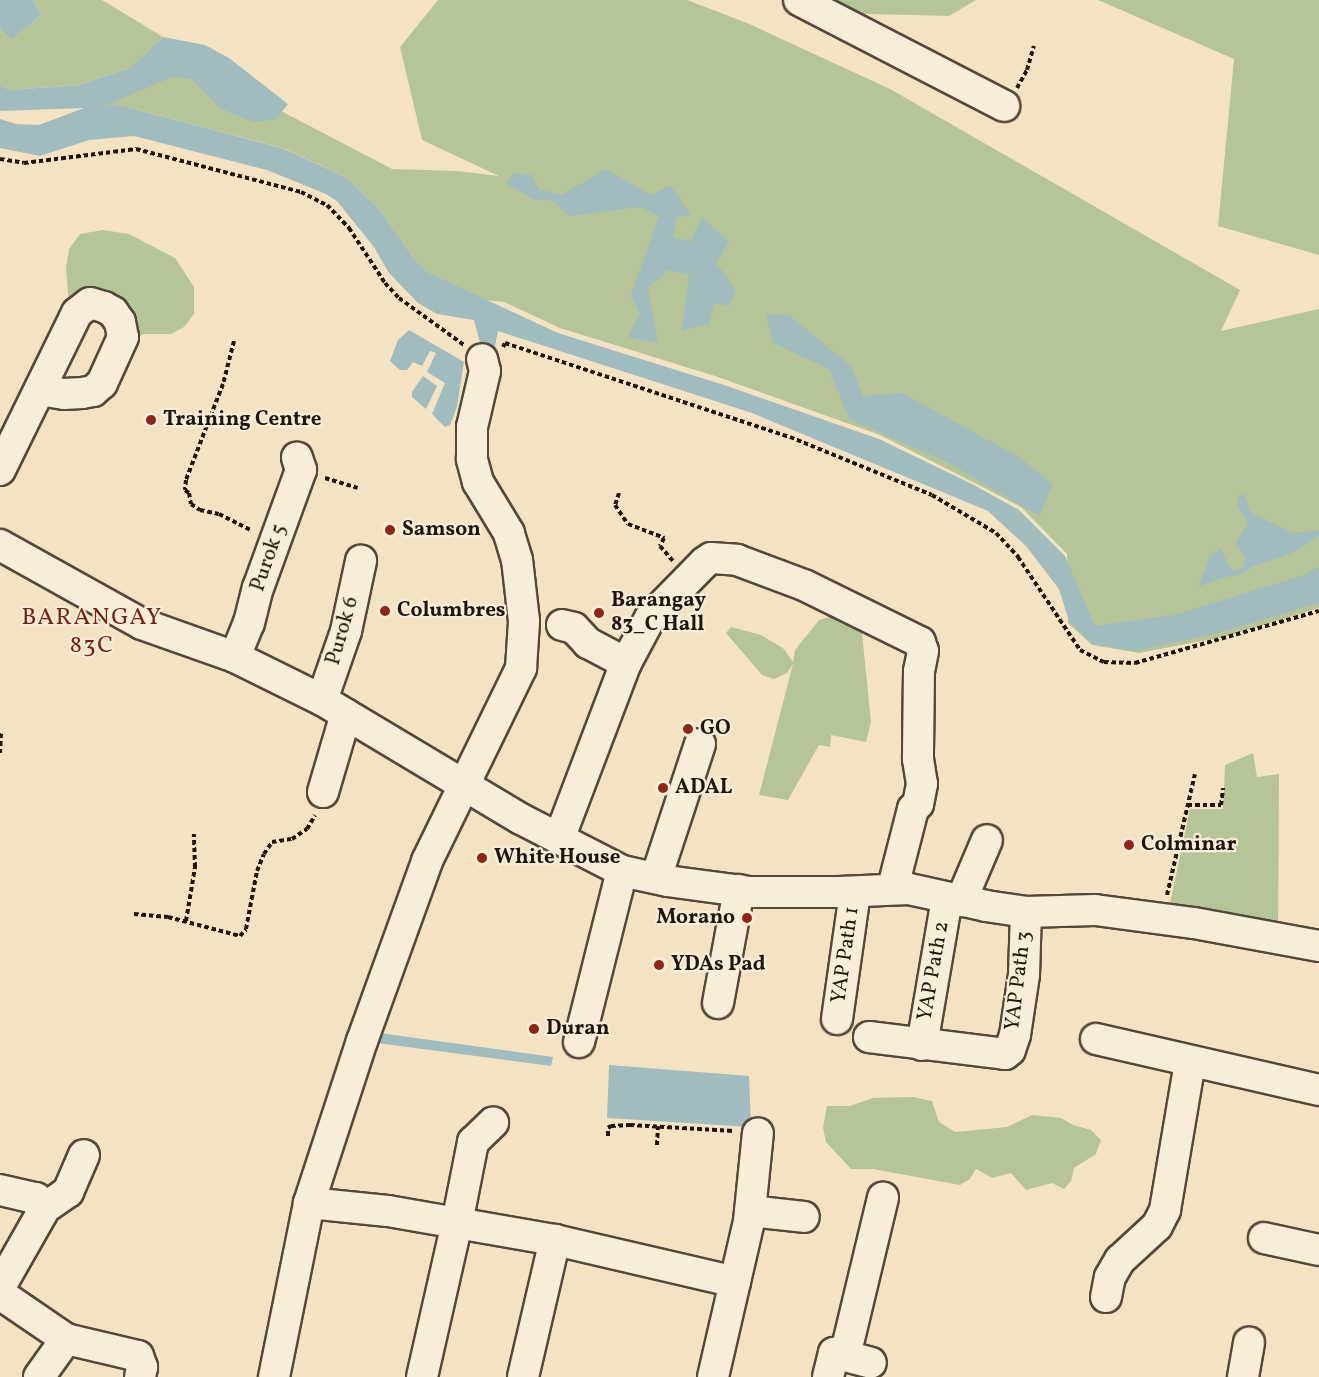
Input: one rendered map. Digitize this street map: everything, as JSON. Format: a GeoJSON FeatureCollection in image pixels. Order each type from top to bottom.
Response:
{"type":"FeatureCollection","features":[{"type":"Feature","properties":{"kind":"street"},"geometry":{"type":"LineString","coordinates":[[799,0],[1002,105]]}},
{"type":"Feature","properties":{"kind":"street"},"geometry":{"type":"LineString","coordinates":[[274,1377],[309,1203],[389,964],[427,861],[494,719],[518,677],[524,621],[514,551],[509,533],[478,482],[472,459],[472,427],[485,370],[482,359]]}},
{"type":"Feature","properties":{"kind":"street"},"geometry":{"type":"LineString","coordinates":[[0,470],[40,390]]}},
{"type":"Feature","properties":{"kind":"street","name":"Purok 5"},"geometry":{"type":"LineString","coordinates":[[235,657],[249,623],[258,588],[299,464]]}},
{"type":"Feature","properties":{"kind":"street"},"geometry":{"type":"LineString","coordinates":[[0,545],[142,624],[235,657],[334,707],[559,839],[622,871],[739,890],[855,892],[893,887],[931,892],[954,900],[1026,912],[1095,910],[1319,946]]}},
{"type":"Feature","properties":{"kind":"street"},"geometry":{"type":"LineString","coordinates":[[559,839],[626,663],[650,618],[711,558],[737,560],[804,585],[920,642],[923,651],[919,671],[918,759],[922,784],[918,804],[913,809],[893,887]]}},
{"type":"Feature","properties":{"kind":"street","name":"Purok 6"},"geometry":{"type":"LineString","coordinates":[[323,792],[345,632],[361,561]]}},
{"type":"Feature","properties":{"kind":"street"},"geometry":{"type":"LineString","coordinates":[[562,625],[574,628],[588,643],[626,663]]}},
{"type":"Feature","properties":{"kind":"street"},"geometry":{"type":"LineString","coordinates":[[656,878],[700,744]]}},
{"type":"Feature","properties":{"kind":"street","name":"YAP Path 2"},"geometry":{"type":"LineString","coordinates":[[922,1045],[954,900],[987,840]]}},
{"type":"Feature","properties":{"kind":"street"},"geometry":{"type":"LineString","coordinates":[[579,1042],[622,871]]}},
{"type":"Feature","properties":{"kind":"street"},"geometry":{"type":"LineString","coordinates":[[718,1003],[739,890]]}},
{"type":"Feature","properties":{"kind":"street","name":"YAP Path 1"},"geometry":{"type":"LineString","coordinates":[[837,1019],[855,892]]}},
{"type":"Feature","properties":{"kind":"street","name":"YAP Path 3"},"geometry":{"type":"LineString","coordinates":[[869,1037],[993,1055],[1005,1054],[1010,1050],[1024,975],[1026,912]]}},
{"type":"Feature","properties":{"kind":"street"},"geometry":{"type":"LineString","coordinates":[[1096,1040],[1319,1090]]}},
{"type":"Feature","properties":{"kind":"street"},"geometry":{"type":"LineString","coordinates":[[1106,1297],[1110,1277],[1120,1260],[1157,1226],[1165,1210],[1190,1062]]}},
{"type":"Feature","properties":{"kind":"street"},"geometry":{"type":"LineString","coordinates":[[422,1377],[458,1223],[473,1142],[493,1123]]}},
{"type":"Feature","properties":{"kind":"street"},"geometry":{"type":"LineString","coordinates":[[713,1377],[750,1211],[758,1134]]}},
{"type":"Feature","properties":{"kind":"street"},"geometry":{"type":"LineString","coordinates":[[0,1287],[42,1210],[68,1192],[84,1155]]}},
{"type":"Feature","properties":{"kind":"street"},"geometry":{"type":"LineString","coordinates":[[0,1190],[36,1198],[42,1210]]}},
{"type":"Feature","properties":{"kind":"street"},"geometry":{"type":"LineString","coordinates":[[848,1365],[883,1198]]}},
{"type":"Feature","properties":{"kind":"street"},"geometry":{"type":"LineString","coordinates":[[309,1203],[388,1211],[555,1240],[735,1282]]}},
{"type":"Feature","properties":{"kind":"street"},"geometry":{"type":"LineString","coordinates":[[750,1211],[804,1217]]}},
{"type":"Feature","properties":{"kind":"street"},"geometry":{"type":"LineString","coordinates":[[1264,1238],[1319,1250]]}},
{"type":"Feature","properties":{"kind":"street"},"geometry":{"type":"LineString","coordinates":[[523,1377],[555,1240]]}},
{"type":"Feature","properties":{"kind":"street"},"geometry":{"type":"LineString","coordinates":[[0,1294],[66,1339],[138,1356],[142,1367],[140,1377]]}},
{"type":"Feature","properties":{"kind":"street"},"geometry":{"type":"LineString","coordinates":[[39,1377],[66,1339]]}},
{"type":"Feature","properties":{"kind":"street"},"geometry":{"type":"LineString","coordinates":[[1243,1377],[1249,1343]]}},
{"type":"Feature","properties":{"kind":"path"},"geometry":{"type":"LineString","coordinates":[[1002,105],[1014,96],[1034,46]]}},
{"type":"Feature","properties":{"kind":"path"},"geometry":{"type":"LineString","coordinates":[[0,159],[24,163],[136,149],[302,192],[327,205],[349,228],[385,283],[399,298],[482,359],[497,357],[505,343],[790,437],[932,495],[996,533],[1018,557],[1080,650],[1104,662],[1135,663],[1319,611]]}},
{"type":"Feature","properties":{"kind":"path"},"geometry":{"type":"LineString","coordinates":[[234,341],[223,384],[186,480],[185,490],[189,493],[191,504],[200,510],[219,514],[275,541]]}},
{"type":"Feature","properties":{"kind":"path"},"geometry":{"type":"LineString","coordinates":[[299,464],[358,488]]}},
{"type":"Feature","properties":{"kind":"path"},"geometry":{"type":"LineString","coordinates":[[619,493],[615,505],[628,524],[664,538],[660,546],[688,579]]}},
{"type":"Feature","properties":{"kind":"path"},"geometry":{"type":"LineString","coordinates":[[0,753],[1,733]]}},
{"type":"Feature","properties":{"kind":"path"},"geometry":{"type":"LineString","coordinates":[[1161,919],[1195,774]]}},
{"type":"Feature","properties":{"kind":"path"},"geometry":{"type":"LineString","coordinates":[[1188,805],[1221,805],[1223,788]]}},
{"type":"Feature","properties":{"kind":"path"},"geometry":{"type":"LineString","coordinates":[[134,914],[186,921],[234,936],[244,933],[257,870],[264,854],[272,842],[282,838],[292,839],[307,829],[318,810],[323,792]]}},
{"type":"Feature","properties":{"kind":"path"},"geometry":{"type":"LineString","coordinates":[[186,921],[195,867],[194,834]]}},
{"type":"Feature","properties":{"kind":"path"},"geometry":{"type":"LineString","coordinates":[[608,1136],[608,1128],[611,1126],[658,1126],[758,1134]]}},
{"type":"Feature","properties":{"kind":"path"},"geometry":{"type":"LineString","coordinates":[[657,1145],[658,1126]]}},
{"type":"Feature","properties":{"kind":"green space"},"geometry":{"type":"Polygon","coordinates":[[[33,0],[102,0],[163,37],[155,45],[392,169],[457,171],[499,176],[422,140],[400,47],[438,0],[687,0],[747,23],[890,89],[1240,290],[1221,331],[1319,309],[1319,608],[1228,636],[1139,653],[1092,645],[1068,623],[1067,554],[1021,507],[973,482],[880,435],[718,377],[560,328],[504,302],[473,299],[429,273],[414,259],[381,211],[347,178],[286,149],[119,105],[100,108],[132,67],[80,85],[9,90],[0,85],[0,29],[11,40],[41,15],[33,0]]]}},
{"type":"Feature","properties":{"kind":"green space"},"geometry":{"type":"Polygon","coordinates":[[[792,0],[976,0],[949,16],[789,12],[792,0]]]}},
{"type":"Feature","properties":{"kind":"green space"},"geometry":{"type":"Polygon","coordinates":[[[1098,0],[1319,0],[1319,255],[1218,226],[1234,59],[1098,0]]]}},
{"type":"Feature","properties":{"kind":"green space"},"geometry":{"type":"Polygon","coordinates":[[[103,230],[129,234],[175,258],[194,287],[194,314],[184,327],[171,334],[143,334],[126,347],[129,333],[69,305],[66,268],[69,249],[80,234],[103,230]]]}},
{"type":"Feature","properties":{"kind":"green space"},"geometry":{"type":"Polygon","coordinates":[[[843,613],[862,633],[871,722],[866,742],[831,735],[830,747],[819,745],[788,800],[759,795],[793,664],[787,673],[774,679],[762,675],[726,633],[731,627],[761,635],[784,649],[793,662],[795,650],[819,620],[843,613]]]}},
{"type":"Feature","properties":{"kind":"green space"},"geometry":{"type":"Polygon","coordinates":[[[1253,753],[1257,777],[1279,774],[1278,930],[1168,913],[1190,809],[1223,809],[1225,765],[1253,753]]]}},
{"type":"Feature","properties":{"kind":"green space"},"geometry":{"type":"Polygon","coordinates":[[[913,1097],[932,1101],[939,1122],[955,1132],[1007,1127],[1032,1115],[1061,1118],[1073,1125],[1091,1130],[1101,1140],[1096,1154],[1074,1168],[1071,1181],[1064,1189],[1052,1183],[1026,1190],[1011,1173],[992,1178],[976,1169],[970,1179],[960,1185],[873,1169],[851,1169],[826,1142],[823,1128],[827,1106],[850,1106],[873,1098],[913,1097]]]}},
{"type":"Feature","properties":{"kind":"water"},"geometry":{"type":"Polygon","coordinates":[[[0,0],[33,0],[41,15],[11,40],[0,29],[0,0]]]}},
{"type":"Feature","properties":{"kind":"water"},"geometry":{"type":"Polygon","coordinates":[[[163,37],[205,45],[229,58],[288,104],[276,119],[254,122],[220,108],[191,79],[172,77],[102,107],[119,105],[285,149],[347,178],[381,211],[414,259],[429,273],[558,333],[724,385],[879,439],[970,483],[1019,510],[1065,556],[1095,626],[1174,615],[1305,575],[1319,566],[1319,603],[1222,632],[1136,651],[1093,644],[1069,621],[1059,589],[1026,546],[988,511],[752,413],[498,331],[493,356],[483,354],[474,320],[437,314],[418,303],[389,273],[374,247],[337,201],[326,194],[267,170],[134,136],[89,140],[40,156],[0,148],[0,119],[16,124],[39,125],[84,108],[0,111],[0,85],[9,90],[80,85],[132,67],[163,37]]]}},
{"type":"Feature","properties":{"kind":"water"},"geometry":{"type":"Polygon","coordinates":[[[605,169],[651,195],[670,185],[691,215],[676,218],[673,237],[690,242],[702,217],[729,242],[716,263],[736,290],[729,306],[715,303],[709,324],[682,331],[689,275],[668,270],[648,288],[658,343],[627,337],[640,314],[631,295],[659,216],[640,207],[569,216],[551,200],[534,199],[505,183],[515,173],[532,175],[539,189],[562,195],[605,169]]]}},
{"type":"Feature","properties":{"kind":"water"},"geometry":{"type":"Polygon","coordinates":[[[766,314],[789,315],[852,367],[863,396],[902,393],[1019,457],[1053,485],[1039,516],[949,463],[849,419],[829,369],[773,343],[766,314]]]}},
{"type":"Feature","properties":{"kind":"water"},"geometry":{"type":"Polygon","coordinates":[[[409,330],[464,362],[457,407],[450,425],[445,427],[432,414],[445,383],[427,372],[436,353],[430,351],[422,366],[413,362],[407,370],[400,370],[390,361],[398,340],[409,330]]]}},
{"type":"Feature","properties":{"kind":"water"},"geometry":{"type":"Polygon","coordinates":[[[423,376],[437,386],[426,409],[412,397],[412,392],[423,376]]]}},
{"type":"Feature","properties":{"kind":"water"},"geometry":{"type":"Polygon","coordinates":[[[1244,493],[1251,513],[1293,533],[1319,530],[1319,536],[1290,554],[1251,567],[1244,573],[1198,587],[1210,556],[1220,548],[1232,571],[1242,569],[1246,558],[1235,544],[1248,523],[1237,505],[1238,497],[1244,493]]]}},
{"type":"Feature","properties":{"kind":"water"},"geometry":{"type":"Polygon","coordinates":[[[365,1031],[553,1057],[551,1066],[362,1041],[365,1031]]]}},
{"type":"Feature","properties":{"kind":"water"},"geometry":{"type":"Polygon","coordinates":[[[609,1065],[749,1076],[751,1127],[607,1118],[609,1065]]]}},
{"type":"Feature","properties":{"kind":"place","name":"Training Centre"},"geometry":{"type":"Point","coordinates":[151,420]}},
{"type":"Feature","properties":{"kind":"place","name":"Samson"},"geometry":{"type":"Point","coordinates":[390,530]}},
{"type":"Feature","properties":{"kind":"place","name":"Columbres"},"geometry":{"type":"Point","coordinates":[385,611]}},
{"type":"Feature","properties":{"kind":"place","name":"Barangay 83_C Hall"},"geometry":{"type":"Point","coordinates":[599,613]}},
{"type":"Feature","properties":{"kind":"place","name":"GO"},"geometry":{"type":"Point","coordinates":[688,729]}},
{"type":"Feature","properties":{"kind":"place","name":"ADAL"},"geometry":{"type":"Point","coordinates":[663,788]}},
{"type":"Feature","properties":{"kind":"place","name":"Colminar"},"geometry":{"type":"Point","coordinates":[1129,845]}},
{"type":"Feature","properties":{"kind":"place","name":"White House"},"geometry":{"type":"Point","coordinates":[482,858]}},
{"type":"Feature","properties":{"kind":"place","name":"Morano"},"geometry":{"type":"Point","coordinates":[747,918]}},
{"type":"Feature","properties":{"kind":"place","name":"YDAs Pad"},"geometry":{"type":"Point","coordinates":[659,965]}},
{"type":"Feature","properties":{"kind":"place","name":"Duran"},"geometry":{"type":"Point","coordinates":[534,1029]}},
{"type":"Feature","properties":{"kind":"district","name":"BARANGAY 83C"},"geometry":{"type":"Point","coordinates":[92,633]}}]}
